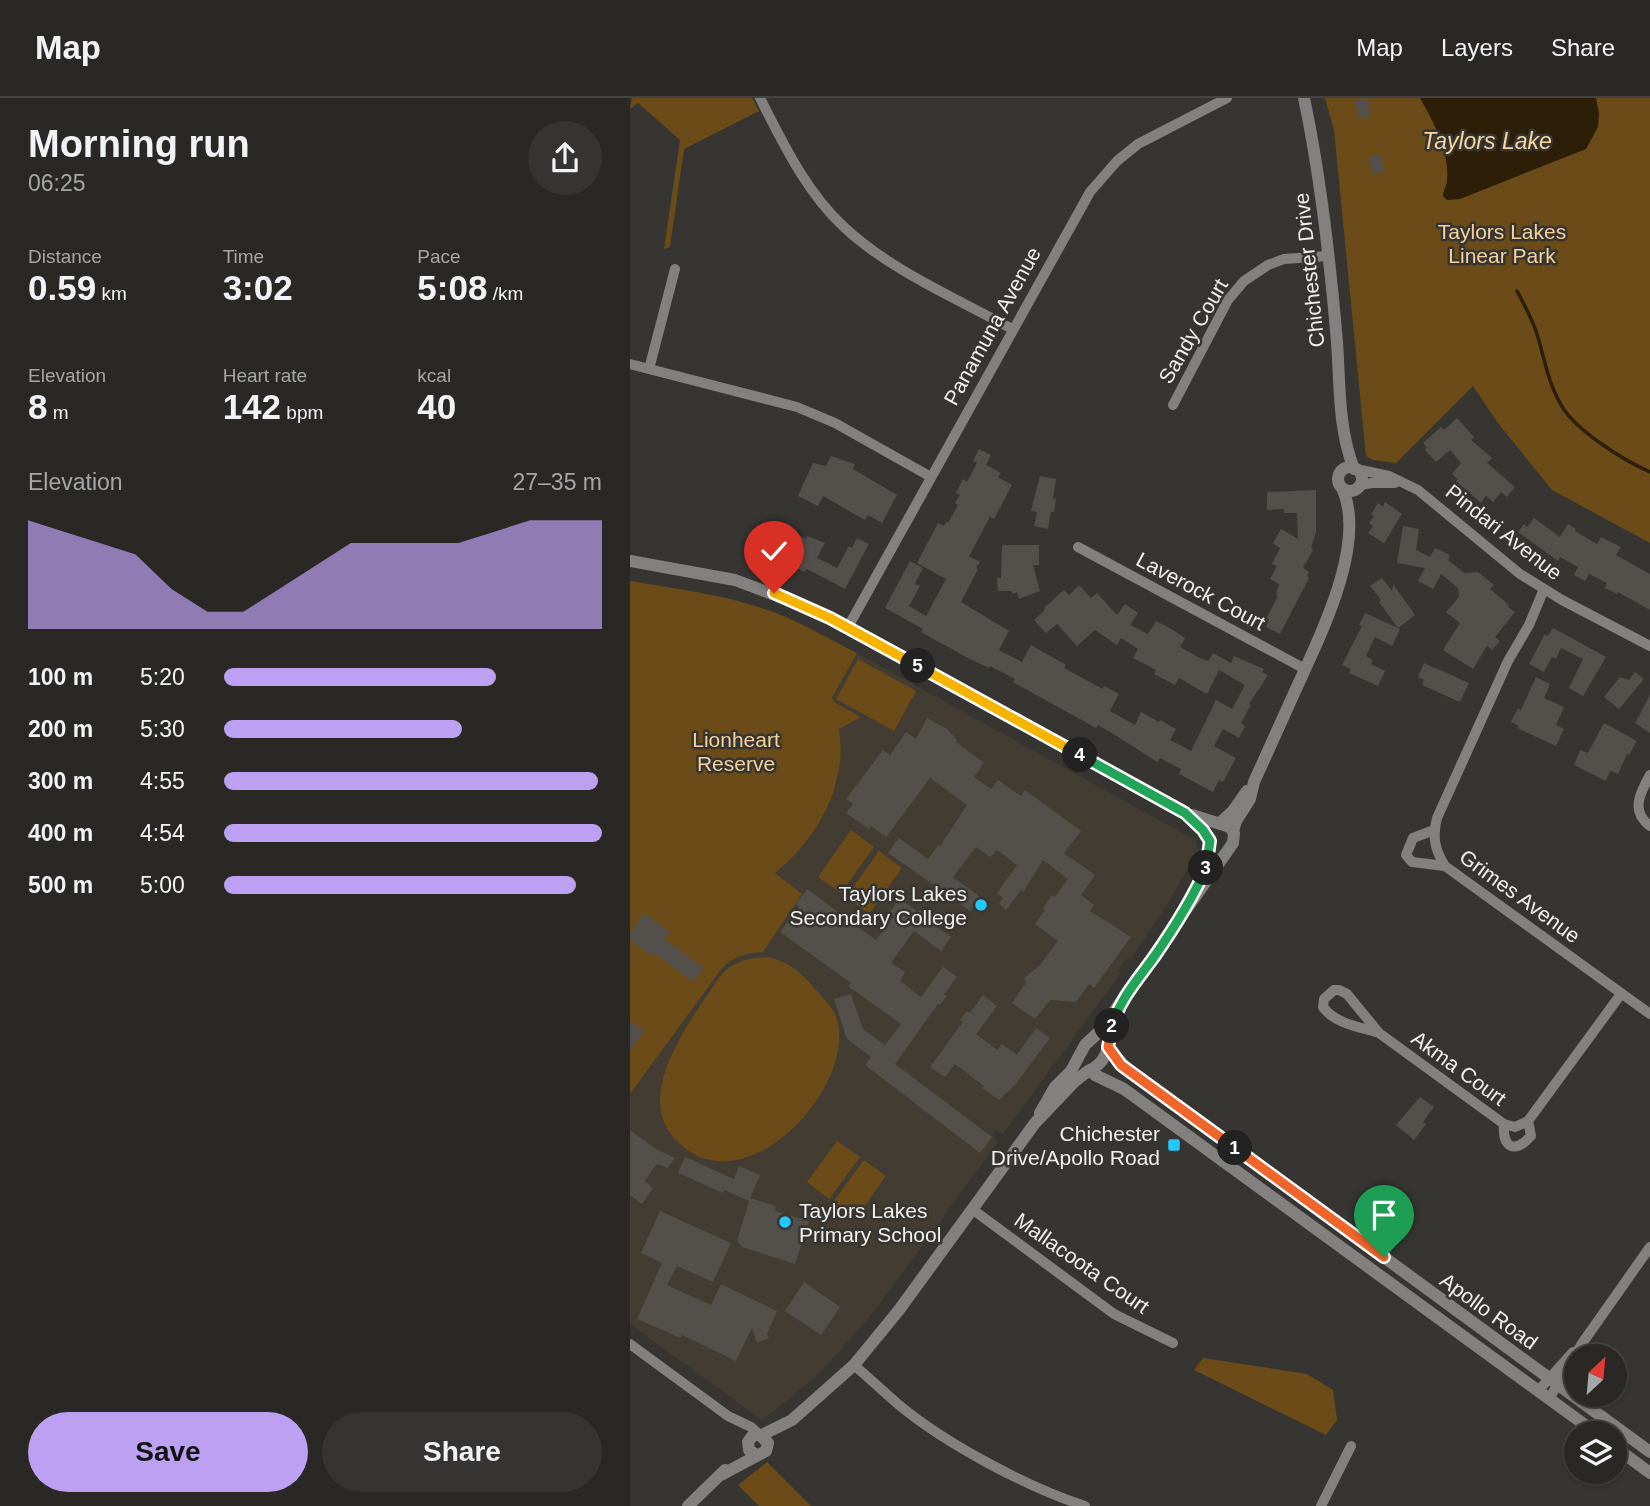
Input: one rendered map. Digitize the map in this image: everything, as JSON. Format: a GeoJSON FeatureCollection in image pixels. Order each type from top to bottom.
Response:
{"type":"FeatureCollection","features":[{"type":"Feature","properties":{"kind":"street"},"geometry":{"type":"LineString","coordinates":[[760,98],[795,165],[824,207],[843,226],[881,256],[1012,329]]}},
{"type":"Feature","properties":{"kind":"street","name":"Panamuna Avenue"},"geometry":{"type":"LineString","coordinates":[[848,627],[1080,206],[1103,175],[1138,144],[1227,98]]}},
{"type":"Feature","properties":{"kind":"street","name":"Chichester Drive"},"geometry":{"type":"LineString","coordinates":[[1304,102],[1315,145],[1344,428],[1355,469]]}},
{"type":"Feature","properties":{"kind":"street","name":"Sandy Court"},"geometry":{"type":"LineString","coordinates":[[1174,405],[1228,300],[1244,281],[1268,265],[1284,259],[1327,256]]}},
{"type":"Feature","properties":{"kind":"street"},"geometry":{"type":"LineString","coordinates":[[649,369],[676,269]]}},
{"type":"Feature","properties":{"kind":"street"},"geometry":{"type":"LineString","coordinates":[[630,365],[797,407],[835,423],[931,477]]}},
{"type":"Feature","properties":{"kind":"street","name":"Chichester Drive"},"geometry":{"type":"LineString","coordinates":[[1339,474],[1344,428]]}},
{"type":"Feature","properties":{"kind":"street"},"geometry":{"type":"LineString","coordinates":[[1035,1123],[1051,1092],[1068,1074],[1084,1045],[1118,1007],[1234,840],[1234,824],[1250,799],[1254,782],[1336,596],[1346,554],[1349,508],[1338,482],[1339,474],[1344,469],[1355,469],[1361,475],[1348,533]]}},
{"type":"Feature","properties":{"kind":"street","name":"Pindari Avenue"},"geometry":{"type":"LineString","coordinates":[[1355,469],[1389,476],[1409,486],[1431,500],[1520,575],[1650,646]]}},
{"type":"Feature","properties":{"kind":"street","name":"Pindari Avenue"},"geometry":{"type":"LineString","coordinates":[[1359,486],[1385,482],[1409,486]]}},
{"type":"Feature","properties":{"kind":"street"},"geometry":{"type":"LineString","coordinates":[[1342,488],[1352,491],[1359,486]]}},
{"type":"Feature","properties":{"kind":"street","name":"Laverock Court"},"geometry":{"type":"LineString","coordinates":[[1078,547],[1305,669]]}},
{"type":"Feature","properties":{"kind":"street"},"geometry":{"type":"LineString","coordinates":[[630,561],[735,580],[791,600],[848,627],[1185,813],[1227,825],[1233,831]]}},
{"type":"Feature","properties":{"kind":"street"},"geometry":{"type":"LineString","coordinates":[[1445,866],[1412,862],[1406,855],[1409,843],[1413,838],[1434,830],[1508,661],[1548,592]]}},
{"type":"Feature","properties":{"kind":"street"},"geometry":{"type":"LineString","coordinates":[[1650,775],[1638,803],[1642,819],[1650,826]]}},
{"type":"Feature","properties":{"kind":"street"},"geometry":{"type":"LineString","coordinates":[[1195,894],[1208,865],[1210,832],[1233,811],[1254,782]]}},
{"type":"Feature","properties":{"kind":"street"},"geometry":{"type":"LineString","coordinates":[[1185,813],[1217,848],[1230,846]]}},
{"type":"Feature","properties":{"kind":"street","name":"Grimes Avenue"},"geometry":{"type":"LineString","coordinates":[[1434,830],[1436,850],[1445,866],[1650,1014]]}},
{"type":"Feature","properties":{"kind":"street"},"geometry":{"type":"LineString","coordinates":[[1334,990],[1347,994],[1379,1033],[1328,1014],[1323,1007],[1324,999],[1334,990]]}},
{"type":"Feature","properties":{"kind":"street","name":"Akma Court"},"geometry":{"type":"LineString","coordinates":[[1379,1033],[1504,1125],[1514,1127],[1528,1121],[1621,994]]}},
{"type":"Feature","properties":{"kind":"street"},"geometry":{"type":"LineString","coordinates":[[721,1475],[762,1452],[792,1420],[854,1365],[889,1322],[1035,1123],[1074,1082],[1103,1061],[1118,1007]]}},
{"type":"Feature","properties":{"kind":"street"},"geometry":{"type":"LineString","coordinates":[[1093,1038],[1104,1042],[1108,1047]]}},
{"type":"Feature","properties":{"kind":"street","name":"Apollo Road"},"geometry":{"type":"LineString","coordinates":[[1108,1047],[1127,1069],[1650,1451]]}},
{"type":"Feature","properties":{"kind":"street"},"geometry":{"type":"LineString","coordinates":[[1079,1056],[1080,1063],[1089,1070]]}},
{"type":"Feature","properties":{"kind":"street","name":"Apollo Road"},"geometry":{"type":"LineString","coordinates":[[1089,1070],[1124,1089],[1580,1421]]}},
{"type":"Feature","properties":{"kind":"street"},"geometry":{"type":"LineString","coordinates":[[1504,1125],[1503,1136],[1506,1143],[1511,1147],[1518,1147],[1531,1136],[1528,1121]]}},
{"type":"Feature","properties":{"kind":"street","name":"Mallacoota Court"},"geometry":{"type":"LineString","coordinates":[[972,1209],[1114,1314],[1173,1343]]}},
{"type":"Feature","properties":{"kind":"street"},"geometry":{"type":"LineString","coordinates":[[1544,1395],[1650,1247]]}},
{"type":"Feature","properties":{"kind":"street"},"geometry":{"type":"LineString","coordinates":[[630,1344],[728,1416],[740,1428],[749,1450],[762,1452]]}},
{"type":"Feature","properties":{"kind":"street"},"geometry":{"type":"LineString","coordinates":[[854,1365],[900,1405],[950,1440],[1042,1489],[1083,1506]]}},
{"type":"Feature","properties":{"kind":"street"},"geometry":{"type":"LineString","coordinates":[[728,1416],[751,1427],[767,1439],[762,1452]]}},
{"type":"Feature","properties":{"kind":"street"},"geometry":{"type":"LineString","coordinates":[[688,1506],[721,1475],[751,1437],[792,1420]]}},
{"type":"Feature","properties":{"kind":"street"},"geometry":{"type":"LineString","coordinates":[[1321,1506],[1351,1446]]}},
{"type":"Feature","properties":{"kind":"street"},"geometry":{"type":"LineString","coordinates":[[1627,1456],[1650,1473]]}},
{"type":"Feature","properties":{"kind":"shaded area"},"geometry":{"type":"Polygon","coordinates":[[[857,653],[1195,840],[1199,850],[1130,960],[1127,959],[1118,971],[1121,973],[1003,1134],[995,1130],[992,1134],[998,1142],[876,1309],[811,1381],[762,1420],[630,1324],[630,1094],[723,967],[750,952],[763,952],[801,894],[775,873],[801,847],[821,820],[838,780],[841,743],[832,698],[857,653]]]}},
{"type":"Feature","properties":{"kind":"green space"},"geometry":{"type":"Polygon","coordinates":[[[632,98],[752,98],[759,111],[684,149],[670,247],[664,249],[680,140],[638,103],[630,109],[632,98]]]}},
{"type":"Feature","properties":{"kind":"green space","name":"Taylors Lakes Linear Park"},"geometry":{"type":"Polygon","coordinates":[[[1325,98],[1650,98],[1650,543],[1552,490],[1497,422],[1473,386],[1396,463],[1373,460],[1366,456],[1334,130],[1325,98]]]}},
{"type":"Feature","properties":{"kind":"green space","name":"Lionheart Reserve"},"geometry":{"type":"Polygon","coordinates":[[[630,581],[702,593],[756,606],[794,621],[857,653],[832,698],[834,702],[861,717],[839,729],[839,770],[834,790],[817,827],[775,873],[802,894],[763,952],[741,956],[723,967],[630,1094],[630,581]]]}},
{"type":"Feature","properties":{"kind":"green space"},"geometry":{"type":"Polygon","coordinates":[[[858,659],[916,691],[894,731],[836,699],[858,659]]]}},
{"type":"Feature","properties":{"kind":"green space"},"geometry":{"type":"Polygon","coordinates":[[[851,830],[874,847],[841,893],[818,877],[851,830]]]}},
{"type":"Feature","properties":{"kind":"green space"},"geometry":{"type":"Polygon","coordinates":[[[879,851],[902,868],[869,914],[846,897],[879,851]]]}},
{"type":"Feature","properties":{"kind":"green space"},"geometry":{"type":"Polygon","coordinates":[[[766,957],[782,961],[800,973],[834,1012],[839,1044],[831,1074],[815,1103],[792,1129],[765,1149],[736,1160],[706,1159],[679,1143],[667,1127],[661,1110],[665,1073],[681,1036],[722,974],[740,962],[766,957]]]}},
{"type":"Feature","properties":{"kind":"green space"},"geometry":{"type":"Polygon","coordinates":[[[837,1141],[860,1157],[829,1199],[807,1182],[837,1141]]]}},
{"type":"Feature","properties":{"kind":"green space"},"geometry":{"type":"Polygon","coordinates":[[[864,1160],[886,1176],[856,1218],[833,1202],[864,1160]]]}},
{"type":"Feature","properties":{"kind":"green space"},"geometry":{"type":"Polygon","coordinates":[[[1203,1358],[1307,1374],[1333,1390],[1337,1420],[1326,1435],[1194,1370],[1203,1358]]]}},
{"type":"Feature","properties":{"kind":"green space"},"geometry":{"type":"Polygon","coordinates":[[[767,1462],[811,1506],[759,1506],[738,1485],[767,1462]]]}},
{"type":"Feature","properties":{"kind":"water","name":"Taylors Lake"},"geometry":{"type":"Polygon","coordinates":[[[1420,98],[1596,98],[1598,127],[1586,149],[1460,199],[1447,200],[1443,196],[1447,182],[1446,159],[1435,127],[1420,98]]]}},
{"type":"Feature","properties":{"kind":"building"},"geometry":{"type":"Polygon","coordinates":[[[1368,98],[1370,117],[1358,118],[1355,100],[1368,98]]]}},
{"type":"Feature","properties":{"kind":"building"},"geometry":{"type":"Polygon","coordinates":[[[1381,155],[1384,172],[1372,174],[1369,157],[1381,155]]]}},
{"type":"Feature","properties":{"kind":"building"},"geometry":{"type":"Polygon","coordinates":[[[1457,418],[1474,437],[1471,440],[1492,458],[1487,463],[1515,487],[1507,497],[1501,492],[1493,502],[1486,496],[1481,503],[1456,481],[1458,479],[1452,474],[1461,463],[1450,450],[1436,462],[1425,450],[1427,448],[1423,443],[1441,427],[1444,430],[1457,418]]]}},
{"type":"Feature","properties":{"kind":"building"},"geometry":{"type":"Polygon","coordinates":[[[979,449],[991,455],[986,465],[1001,473],[998,477],[1012,485],[994,519],[990,517],[969,556],[980,562],[961,602],[1009,631],[999,650],[1022,662],[1031,645],[1066,665],[1064,668],[1103,689],[1104,686],[1119,694],[1110,711],[1135,725],[1141,712],[1159,722],[1160,720],[1176,729],[1170,740],[1191,751],[1216,700],[1232,709],[1245,685],[1219,670],[1207,694],[1179,678],[1175,685],[1154,674],[1156,670],[1133,658],[1138,649],[1121,638],[1117,645],[1095,630],[1077,646],[1057,624],[1046,633],[1034,620],[1044,608],[1064,590],[1069,595],[1079,585],[1091,598],[1097,593],[1117,615],[1125,604],[1138,613],[1130,625],[1148,634],[1156,621],[1173,630],[1185,638],[1180,647],[1202,659],[1208,661],[1213,653],[1231,663],[1234,656],[1264,669],[1262,672],[1268,675],[1249,704],[1251,705],[1241,723],[1245,726],[1239,738],[1223,729],[1214,746],[1236,758],[1223,782],[1219,780],[1213,792],[1179,774],[1181,769],[1160,758],[1157,762],[1098,725],[1096,728],[1013,682],[1015,679],[970,659],[921,632],[923,629],[885,608],[910,561],[923,568],[915,584],[920,586],[909,606],[926,616],[946,579],[917,563],[938,523],[944,526],[948,523],[958,505],[955,503],[960,495],[956,493],[963,479],[967,482],[977,463],[973,461],[979,449]]]}},
{"type":"Feature","properties":{"kind":"building"},"geometry":{"type":"Polygon","coordinates":[[[831,456],[855,464],[853,469],[897,495],[882,523],[868,515],[865,520],[823,496],[818,506],[798,496],[813,463],[826,466],[831,456]]]}},
{"type":"Feature","properties":{"kind":"building"},"geometry":{"type":"Polygon","coordinates":[[[1040,476],[1056,479],[1054,512],[1051,512],[1048,529],[1034,526],[1037,512],[1031,511],[1040,476]]]}},
{"type":"Feature","properties":{"kind":"building"},"geometry":{"type":"Polygon","coordinates":[[[1316,490],[1313,550],[1303,568],[1309,572],[1309,578],[1280,634],[1266,627],[1269,620],[1266,619],[1278,596],[1279,584],[1270,579],[1277,566],[1272,564],[1280,548],[1273,543],[1281,529],[1298,539],[1297,513],[1284,513],[1284,509],[1267,510],[1267,492],[1316,490]]]}},
{"type":"Feature","properties":{"kind":"building"},"geometry":{"type":"Polygon","coordinates":[[[1385,502],[1402,514],[1384,543],[1368,533],[1373,526],[1369,523],[1374,516],[1371,514],[1378,503],[1383,507],[1385,502]]]}},
{"type":"Feature","properties":{"kind":"building"},"geometry":{"type":"Polygon","coordinates":[[[1534,518],[1560,537],[1568,524],[1597,544],[1601,537],[1621,547],[1616,555],[1650,574],[1650,610],[1618,592],[1617,594],[1605,588],[1607,583],[1589,574],[1585,581],[1574,575],[1578,567],[1560,557],[1558,561],[1518,532],[1524,524],[1527,527],[1534,518]]]}},
{"type":"Feature","properties":{"kind":"building"},"geometry":{"type":"Polygon","coordinates":[[[780,525],[806,539],[807,536],[825,543],[817,558],[837,568],[849,546],[852,548],[857,538],[869,544],[845,589],[775,557],[778,551],[769,546],[780,525]]]}},
{"type":"Feature","properties":{"kind":"building"},"geometry":{"type":"Polygon","coordinates":[[[1403,526],[1419,529],[1416,550],[1430,557],[1435,548],[1450,555],[1448,560],[1464,573],[1478,572],[1494,585],[1490,589],[1515,612],[1495,637],[1500,641],[1492,650],[1487,646],[1473,669],[1443,650],[1460,623],[1446,612],[1459,597],[1458,588],[1441,574],[1433,589],[1418,581],[1425,568],[1397,563],[1403,526]]]}},
{"type":"Feature","properties":{"kind":"building"},"geometry":{"type":"Polygon","coordinates":[[[1002,545],[1039,545],[1039,565],[1033,565],[1040,591],[1019,599],[1017,592],[1013,594],[1011,591],[998,591],[997,578],[1001,578],[1002,545]]]}},
{"type":"Feature","properties":{"kind":"building"},"geometry":{"type":"Polygon","coordinates":[[[1382,578],[1392,591],[1393,584],[1415,615],[1398,628],[1370,586],[1382,578]]]}},
{"type":"Feature","properties":{"kind":"building"},"geometry":{"type":"Polygon","coordinates":[[[1365,613],[1400,629],[1392,646],[1375,637],[1366,656],[1373,660],[1371,664],[1385,671],[1378,686],[1349,673],[1351,669],[1342,665],[1362,626],[1359,625],[1365,613]]]}},
{"type":"Feature","properties":{"kind":"building"},"geometry":{"type":"Polygon","coordinates":[[[1553,628],[1606,657],[1583,696],[1569,688],[1583,659],[1561,648],[1556,659],[1552,657],[1544,672],[1529,664],[1545,634],[1548,636],[1553,628]]]}},
{"type":"Feature","properties":{"kind":"building"},"geometry":{"type":"Polygon","coordinates":[[[1424,663],[1469,683],[1460,702],[1422,685],[1424,680],[1418,677],[1424,663]]]}},
{"type":"Feature","properties":{"kind":"building"},"geometry":{"type":"Polygon","coordinates":[[[1635,672],[1644,679],[1619,709],[1604,697],[1620,677],[1629,680],[1635,672]]]}},
{"type":"Feature","properties":{"kind":"building"},"geometry":{"type":"Polygon","coordinates":[[[1536,677],[1550,684],[1544,698],[1564,707],[1556,725],[1564,729],[1556,746],[1517,728],[1519,726],[1511,722],[1518,708],[1521,710],[1536,677]]]}},
{"type":"Feature","properties":{"kind":"building"},"geometry":{"type":"Polygon","coordinates":[[[1650,695],[1650,733],[1635,723],[1650,695]]]}},
{"type":"Feature","properties":{"kind":"building"},"geometry":{"type":"Polygon","coordinates":[[[927,718],[947,729],[956,742],[984,763],[974,777],[991,789],[998,780],[1021,796],[1025,790],[1081,831],[1064,853],[1095,875],[1081,895],[1094,905],[1090,911],[1131,937],[1094,988],[1089,984],[1076,1002],[1050,1000],[1035,1019],[1012,1003],[1026,983],[1024,978],[1040,965],[1058,941],[1035,924],[1052,895],[1055,897],[1068,879],[1043,860],[1023,892],[1021,890],[1006,910],[999,904],[1003,898],[997,893],[1017,865],[997,850],[990,857],[976,847],[953,877],[980,897],[970,911],[950,897],[949,899],[936,889],[937,887],[888,853],[899,838],[928,859],[938,845],[940,846],[967,805],[930,778],[886,837],[846,813],[853,804],[846,799],[883,750],[890,755],[906,732],[916,739],[927,718]]]}},
{"type":"Feature","properties":{"kind":"building"},"geometry":{"type":"Polygon","coordinates":[[[1604,723],[1637,741],[1629,755],[1627,754],[1618,774],[1610,771],[1606,781],[1574,765],[1580,750],[1588,753],[1604,723]]]}},
{"type":"Feature","properties":{"kind":"building"},"geometry":{"type":"Polygon","coordinates":[[[807,889],[876,940],[894,916],[889,913],[899,899],[935,921],[933,924],[951,937],[941,951],[914,931],[891,963],[905,972],[900,981],[921,997],[943,967],[957,977],[944,994],[947,996],[938,1004],[895,1064],[992,1137],[980,1153],[865,1065],[871,1057],[847,1039],[834,999],[851,994],[863,1029],[885,1045],[901,1024],[848,986],[851,983],[780,932],[799,906],[796,904],[807,889]]]}},
{"type":"Feature","properties":{"kind":"building"},"geometry":{"type":"Polygon","coordinates":[[[644,913],[670,932],[664,939],[703,968],[693,982],[654,953],[651,956],[630,940],[630,934],[644,913]]]}},
{"type":"Feature","properties":{"kind":"building"},"geometry":{"type":"Polygon","coordinates":[[[983,995],[997,1006],[976,1034],[997,1050],[1002,1044],[1017,1055],[1036,1028],[1050,1038],[1015,1085],[999,1100],[955,1064],[945,1077],[930,1067],[963,1022],[960,1020],[967,1011],[970,1013],[983,995]]]}},
{"type":"Feature","properties":{"kind":"building"},"geometry":{"type":"Polygon","coordinates":[[[630,1021],[644,1031],[630,1051],[630,1021]]]}},
{"type":"Feature","properties":{"kind":"building"},"geometry":{"type":"Polygon","coordinates":[[[1420,1097],[1434,1107],[1414,1140],[1396,1125],[1420,1097]]]}},
{"type":"Feature","properties":{"kind":"building"},"geometry":{"type":"Polygon","coordinates":[[[630,1130],[656,1149],[675,1158],[667,1168],[658,1164],[655,1166],[645,1181],[653,1188],[642,1204],[630,1195],[630,1130]]]}},
{"type":"Feature","properties":{"kind":"building"},"geometry":{"type":"Polygon","coordinates":[[[685,1157],[734,1179],[739,1166],[760,1175],[749,1201],[678,1173],[685,1157]]]}},
{"type":"Feature","properties":{"kind":"building"},"geometry":{"type":"Polygon","coordinates":[[[750,1198],[776,1206],[775,1211],[809,1221],[795,1264],[742,1247],[737,1241],[750,1198]]]}},
{"type":"Feature","properties":{"kind":"building"},"geometry":{"type":"Polygon","coordinates":[[[660,1211],[731,1243],[713,1282],[677,1266],[667,1285],[711,1305],[721,1284],[777,1311],[767,1334],[769,1338],[757,1343],[752,1328],[736,1361],[682,1335],[681,1338],[637,1319],[662,1263],[641,1253],[660,1211]]]}},
{"type":"Feature","properties":{"kind":"building"},"geometry":{"type":"Polygon","coordinates":[[[804,1282],[840,1307],[821,1335],[785,1311],[804,1282]]]}},
{"type":"Feature","properties":{"kind":"waterway"},"geometry":{"type":"LineString","coordinates":[[1517,291],[1530,316],[1552,385],[1566,413],[1600,443],[1650,472]]}},
{"type":"Feature","properties":{"kind":"place","name":"Taylors Lakes Secondary College"},"geometry":{"type":"Point","coordinates":[981,905]}},
{"type":"Feature","properties":{"kind":"place","name":"Chichester Drive/Apollo Road"},"geometry":{"type":"Point","coordinates":[1174,1145]}},
{"type":"Feature","properties":{"kind":"place","name":"Taylors Lakes Primary School"},"geometry":{"type":"Point","coordinates":[785,1222]}},
{"type":"Feature","properties":{"kind":"route"},"geometry":{"type":"LineString","coordinates":[[774,593],[830,618],[1128,781],[1196,822],[1210,841],[1208,865],[1195,894],[1118,1007],[1108,1047],[1121,1065],[1384,1257]]}}]}
